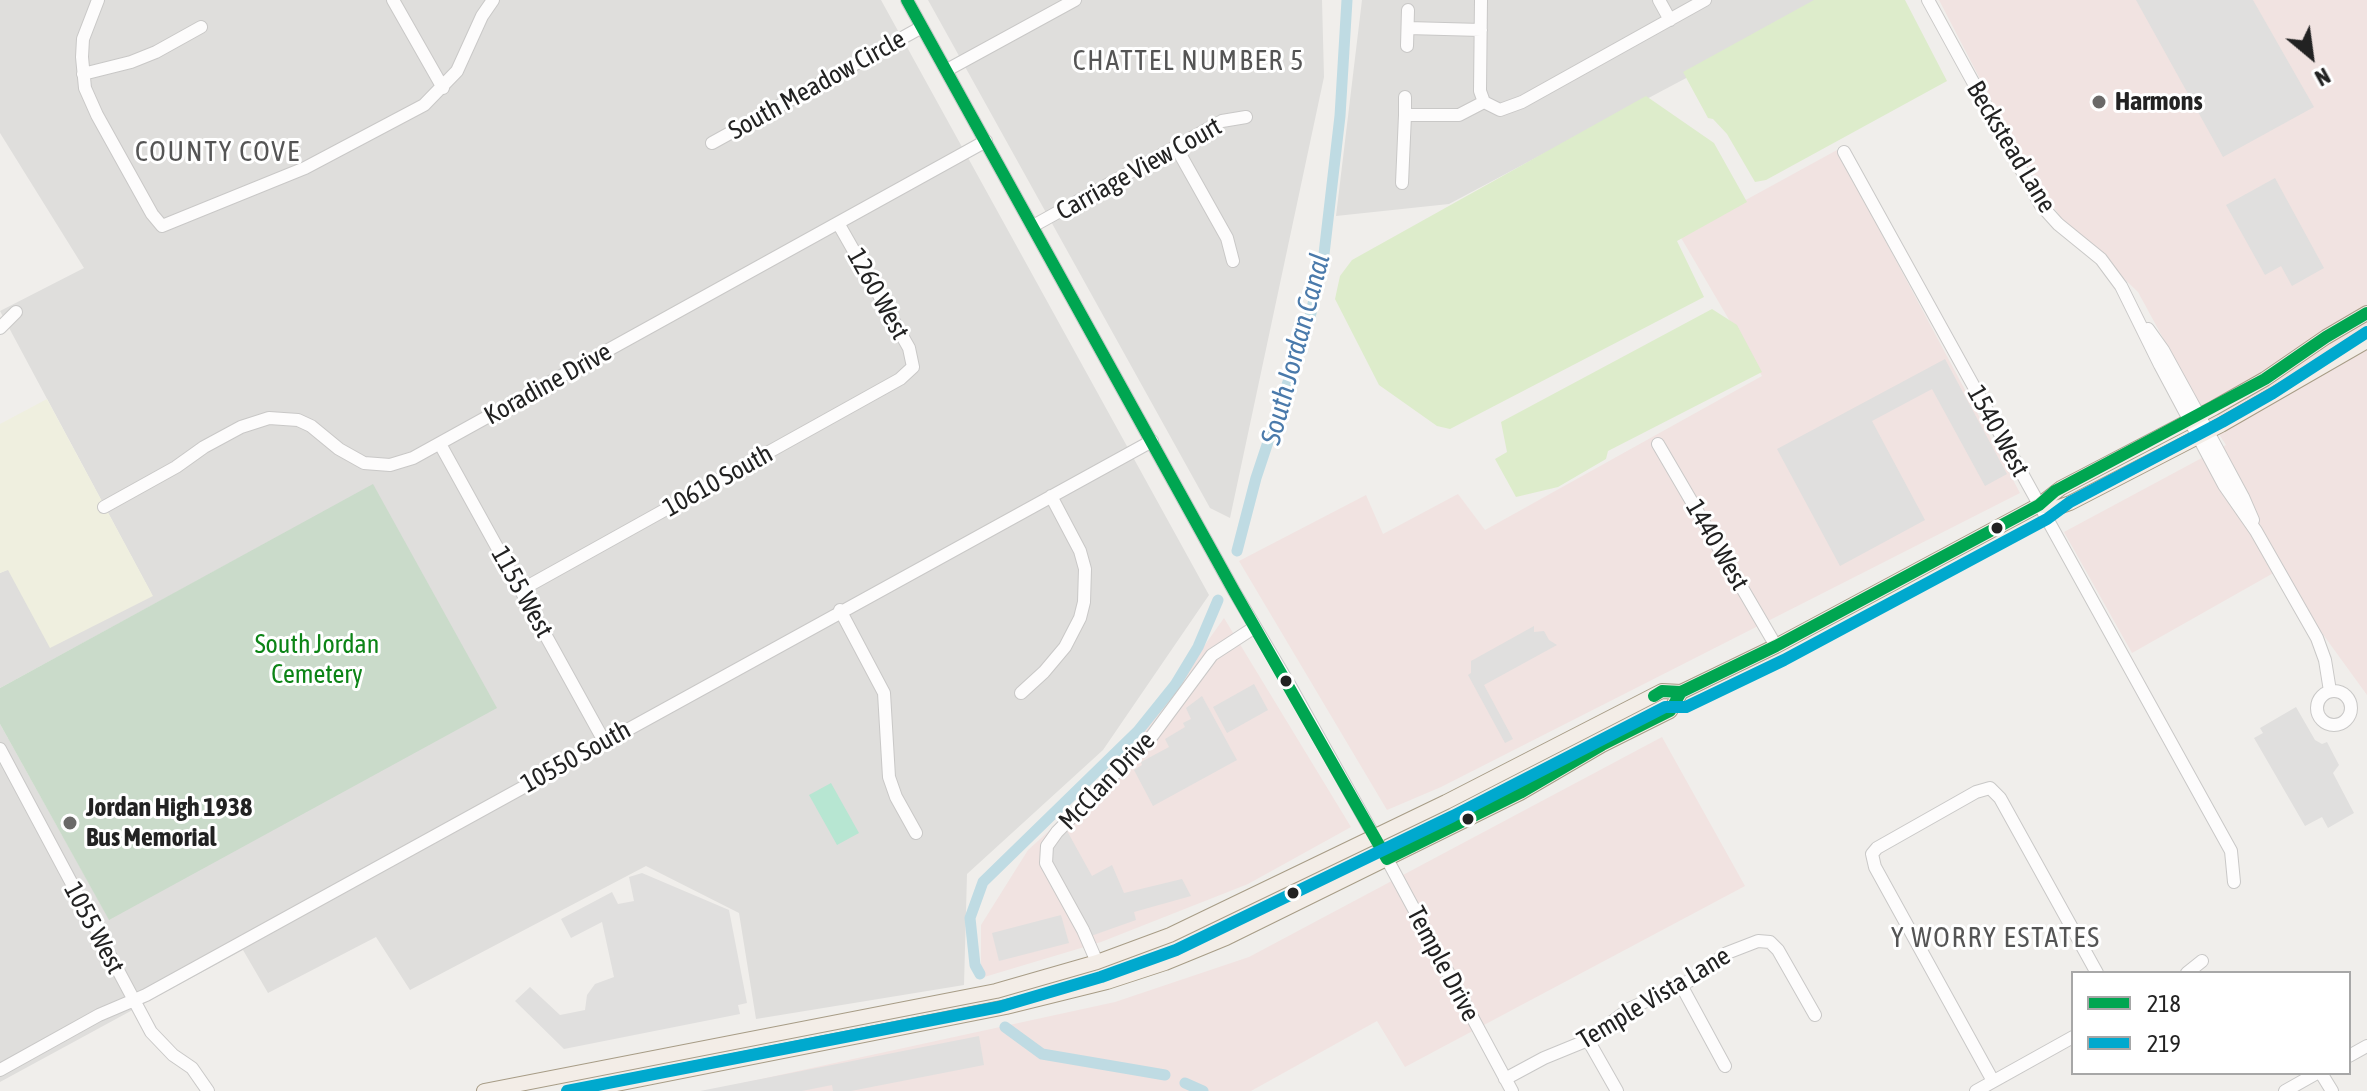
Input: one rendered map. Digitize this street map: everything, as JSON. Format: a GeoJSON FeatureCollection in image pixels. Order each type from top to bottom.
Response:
{"type":"FeatureCollection","features":[{"type":"Feature","properties":{"kind":"main road"},"geometry":{"type":"LineString","coordinates":[[484,1091],[972,996],[1097,962],[1170,935],[1375,837],[1662,691],[1681,692],[1776,646],[2265,379],[2367,313]]}},
{"type":"Feature","properties":{"kind":"main road"},"geometry":{"type":"LineString","coordinates":[[2039,505],[2056,508],[2070,503],[2203,434],[2367,341]]}},
{"type":"Feature","properties":{"kind":"main road"},"geometry":{"type":"LineString","coordinates":[[583,1091],[1058,995],[1165,963],[1226,938],[1495,806],[1602,745],[1670,711],[1681,692]]}},
{"type":"Feature","properties":{"kind":"street"},"geometry":{"type":"LineString","coordinates":[[98,0],[83,39],[83,74],[90,102],[152,214],[162,226],[305,168],[409,114],[443,88],[457,71],[482,16],[493,0]]}},
{"type":"Feature","properties":{"kind":"street"},"geometry":{"type":"LineString","coordinates":[[393,0],[443,88]]}},
{"type":"Feature","properties":{"kind":"street","name":"Temple Drive"},"geometry":{"type":"LineString","coordinates":[[907,0],[1375,837],[1512,1091]]}},
{"type":"Feature","properties":{"kind":"street"},"geometry":{"type":"LineString","coordinates":[[947,70],[1075,0]]}},
{"type":"Feature","properties":{"kind":"street"},"geometry":{"type":"LineString","coordinates":[[1481,0],[1480,91],[1484,102],[1500,110],[1522,102],[1705,0]]}},
{"type":"Feature","properties":{"kind":"street"},"geometry":{"type":"LineString","coordinates":[[1659,0],[1670,20]]}},
{"type":"Feature","properties":{"kind":"street","name":"Beckstead Lane"},"geometry":{"type":"LineString","coordinates":[[1928,0],[2040,204],[2058,224],[2101,259],[2163,350],[2194,418],[2243,497],[2256,531],[2317,638],[2325,660],[2330,691]]}},
{"type":"Feature","properties":{"kind":"street"},"geometry":{"type":"LineString","coordinates":[[1407,46],[1408,10]]}},
{"type":"Feature","properties":{"kind":"street"},"geometry":{"type":"LineString","coordinates":[[83,74],[131,62],[201,27]]}},
{"type":"Feature","properties":{"kind":"street","name":"South Meadow Circle"},"geometry":{"type":"LineString","coordinates":[[712,143],[922,27]]}},
{"type":"Feature","properties":{"kind":"street"},"geometry":{"type":"LineString","coordinates":[[1408,28],[1481,30]]}},
{"type":"Feature","properties":{"kind":"street"},"geometry":{"type":"LineString","coordinates":[[1402,183],[1405,97]]}},
{"type":"Feature","properties":{"kind":"street"},"geometry":{"type":"LineString","coordinates":[[1405,115],[1459,115],[1484,102]]}},
{"type":"Feature","properties":{"kind":"street","name":"Carriage View Court"},"geometry":{"type":"LineString","coordinates":[[1033,226],[1222,121],[1246,117]]}},
{"type":"Feature","properties":{"kind":"street","name":"Koradine Drive"},"geometry":{"type":"LineString","coordinates":[[104,507],[241,427],[269,418],[298,420],[311,426],[351,458],[377,465],[402,463],[986,141]]}},
{"type":"Feature","properties":{"kind":"street"},"geometry":{"type":"LineString","coordinates":[[1176,147],[1227,238],[1233,261]]}},
{"type":"Feature","properties":{"kind":"street","name":"1540 West"},"geometry":{"type":"LineString","coordinates":[[1844,152],[2231,851],[2234,882]]}},
{"type":"Feature","properties":{"kind":"street","name":"1260 West"},"geometry":{"type":"LineString","coordinates":[[838,223],[909,348],[913,367]]}},
{"type":"Feature","properties":{"kind":"street"},"geometry":{"type":"LineString","coordinates":[[0,328],[16,312]]}},
{"type":"Feature","properties":{"kind":"street","name":"10610 South"},"geometry":{"type":"LineString","coordinates":[[521,590],[900,379],[913,367]]}},
{"type":"Feature","properties":{"kind":"street","name":"10550 South"},"geometry":{"type":"LineString","coordinates":[[0,1070],[99,1015],[134,1001],[1152,441]]}},
{"type":"Feature","properties":{"kind":"street","name":"1155 West"},"geometry":{"type":"LineString","coordinates":[[440,444],[604,741]]}},
{"type":"Feature","properties":{"kind":"street","name":"1440 West"},"geometry":{"type":"LineString","coordinates":[[1658,444],[1776,646]]}},
{"type":"Feature","properties":{"kind":"street"},"geometry":{"type":"LineString","coordinates":[[1021,693],[1065,647],[1080,618],[1084,602],[1085,569],[1080,551],[1051,496]]}},
{"type":"Feature","properties":{"kind":"street"},"geometry":{"type":"LineString","coordinates":[[840,610],[884,693],[889,777],[916,833]]}},
{"type":"Feature","properties":{"kind":"street","name":"McClan Drive"},"geometry":{"type":"LineString","coordinates":[[1097,962],[1046,863],[1047,846],[1057,832],[1152,736],[1212,655],[1255,627]]}},
{"type":"Feature","properties":{"kind":"street","name":"1055 West"},"geometry":{"type":"LineString","coordinates":[[0,749],[153,1035],[192,1068],[208,1091]]}},
{"type":"Feature","properties":{"kind":"street"},"geometry":{"type":"LineString","coordinates":[[1993,1081],[1875,867],[1872,854],[1883,843],[1976,792],[1990,788],[2000,798],[2096,971]]}},
{"type":"Feature","properties":{"kind":"street","name":"Temple Vista Lane"},"geometry":{"type":"LineString","coordinates":[[1505,1079],[1544,1058],[1588,1040],[1629,1009],[1681,985],[1727,953],[1758,941],[1770,942],[1780,952],[1815,1015]]}},
{"type":"Feature","properties":{"kind":"street"},"geometry":{"type":"LineString","coordinates":[[2190,971],[2202,961]]}},
{"type":"Feature","properties":{"kind":"street"},"geometry":{"type":"LineString","coordinates":[[1681,985],[1725,1066]]}},
{"type":"Feature","properties":{"kind":"street"},"geometry":{"type":"LineString","coordinates":[[1976,1091],[2071,1038]]}},
{"type":"Feature","properties":{"kind":"street"},"geometry":{"type":"LineString","coordinates":[[1588,1040],[1617,1091]]}},
{"type":"Feature","properties":{"kind":"street"},"geometry":{"type":"LineString","coordinates":[[2285,1091],[2315,1075]]}},
{"type":"Feature","properties":{"kind":"shaded area"},"geometry":{"type":"Polygon","coordinates":[[[0,0],[881,0],[1209,595],[1103,750],[967,874],[964,985],[756,1019],[739,913],[646,866],[410,990],[376,937],[268,993],[243,950],[0,1082],[0,724],[109,919],[373,485],[0,688],[0,573],[8,569],[152,595],[0,311],[84,268],[0,133],[0,0]]]}},
{"type":"Feature","properties":{"kind":"shaded area"},"geometry":{"type":"Polygon","coordinates":[[[928,0],[1322,0],[1324,77],[1230,518],[1210,508],[928,0]]]}},
{"type":"Feature","properties":{"kind":"shaded area"},"geometry":{"type":"Polygon","coordinates":[[[1362,0],[1833,0],[1449,204],[1336,216],[1362,0]]]}},
{"type":"Feature","properties":{"kind":"shaded area"},"geometry":{"type":"Polygon","coordinates":[[[1939,0],[2367,0],[2367,695],[2277,571],[2132,653],[2064,532],[2226,445],[2195,397],[2138,292],[2061,218],[2019,154],[1939,0]]]}},
{"type":"Feature","properties":{"kind":"shaded area"},"geometry":{"type":"Polygon","coordinates":[[[2136,0],[2253,0],[2314,107],[2223,157],[2136,0]]]}},
{"type":"Feature","properties":{"kind":"shaded area"},"geometry":{"type":"Polygon","coordinates":[[[1837,150],[2020,493],[1441,787],[1387,810],[1239,561],[1366,495],[1383,534],[1458,494],[1485,530],[1762,376],[1680,236],[1837,150]]]}},
{"type":"Feature","properties":{"kind":"shaded area"},"geometry":{"type":"Polygon","coordinates":[[[2275,178],[2324,268],[2292,286],[2281,266],[2265,275],[2226,205],[2275,178]]]}},
{"type":"Feature","properties":{"kind":"shaded area"},"geometry":{"type":"Polygon","coordinates":[[[1945,359],[2007,474],[1985,486],[1932,389],[1872,421],[1925,520],[1840,566],[1777,449],[1945,359]]]}},
{"type":"Feature","properties":{"kind":"shaded area"},"geometry":{"type":"Polygon","coordinates":[[[1224,618],[1351,827],[1248,884],[1101,942],[981,978],[981,925],[1028,850],[1117,769],[1224,618]]]}},
{"type":"Feature","properties":{"kind":"shaded area"},"geometry":{"type":"Polygon","coordinates":[[[1534,626],[1534,632],[1544,631],[1549,640],[1557,645],[1484,685],[1513,739],[1505,743],[1468,675],[1471,673],[1471,661],[1534,626]]]}},
{"type":"Feature","properties":{"kind":"shaded area"},"geometry":{"type":"Polygon","coordinates":[[[1254,684],[1268,710],[1227,733],[1213,707],[1254,684]]]}},
{"type":"Feature","properties":{"kind":"shaded area"},"geometry":{"type":"Polygon","coordinates":[[[1202,696],[1237,760],[1153,806],[1134,770],[1142,765],[1141,762],[1169,747],[1165,739],[1185,727],[1183,723],[1191,719],[1186,708],[1202,696]]]}},
{"type":"Feature","properties":{"kind":"shaded area"},"geometry":{"type":"Polygon","coordinates":[[[2296,707],[2315,740],[2322,744],[2327,742],[2339,765],[2333,773],[2354,813],[2328,828],[2322,817],[2305,826],[2254,738],[2263,733],[2260,728],[2296,707]]]}},
{"type":"Feature","properties":{"kind":"shaded area"},"geometry":{"type":"Polygon","coordinates":[[[1662,737],[1745,886],[1405,1067],[1377,1021],[1251,1091],[706,1091],[1115,1002],[1249,957],[1662,737]]]}},
{"type":"Feature","properties":{"kind":"shaded area"},"geometry":{"type":"Polygon","coordinates":[[[1066,829],[1092,876],[1112,865],[1124,893],[1182,879],[1191,896],[1134,912],[1136,920],[1091,936],[1050,865],[1050,846],[1066,829]]]}},
{"type":"Feature","properties":{"kind":"shaded area"},"geometry":{"type":"Polygon","coordinates":[[[642,873],[729,910],[747,1003],[738,1005],[740,1014],[564,1049],[515,1001],[530,987],[560,1015],[585,1010],[587,995],[595,984],[614,977],[602,922],[571,938],[561,919],[612,892],[618,904],[634,901],[629,877],[642,873]]]}},
{"type":"Feature","properties":{"kind":"shaded area"},"geometry":{"type":"Polygon","coordinates":[[[1061,915],[1069,943],[999,961],[992,933],[1061,915]]]}},
{"type":"Feature","properties":{"kind":"shaded area"},"geometry":{"type":"Polygon","coordinates":[[[979,1036],[984,1065],[851,1091],[833,1091],[832,1085],[802,1091],[700,1091],[979,1036]]]}},
{"type":"Feature","properties":{"kind":"green space"},"geometry":{"type":"Polygon","coordinates":[[[1814,0],[1905,0],[1947,81],[1766,180],[1755,182],[1727,134],[1713,119],[1708,118],[1683,72],[1814,0]]]}},
{"type":"Feature","properties":{"kind":"green space"},"geometry":{"type":"Polygon","coordinates":[[[1646,96],[1714,143],[1747,202],[1677,241],[1704,297],[1450,429],[1437,426],[1379,385],[1335,299],[1340,276],[1352,260],[1646,96]]]}},
{"type":"Feature","properties":{"kind":"green space"},"geometry":{"type":"Polygon","coordinates":[[[1712,309],[1737,325],[1762,372],[1608,451],[1606,459],[1558,487],[1516,497],[1495,459],[1507,452],[1501,422],[1712,309]]]}},
{"type":"Feature","properties":{"kind":"green space"},"geometry":{"type":"Polygon","coordinates":[[[47,399],[153,596],[50,648],[8,570],[0,573],[0,424],[47,399]]]}},
{"type":"Feature","properties":{"kind":"green space","name":"South Jordan Cemetery"},"geometry":{"type":"Polygon","coordinates":[[[373,484],[497,708],[109,920],[0,724],[0,688],[373,484]]]}},
{"type":"Feature","properties":{"kind":"green space"},"geometry":{"type":"Polygon","coordinates":[[[831,783],[859,833],[837,845],[809,795],[831,783]]]}},
{"type":"Feature","properties":{"kind":"waterway","name":"South Jordan Canal"},"geometry":{"type":"LineString","coordinates":[[1237,551],[1256,478],[1311,313],[1324,254],[1340,116],[1347,0]]}},
{"type":"Feature","properties":{"kind":"waterway","name":"South Jordan Canal"},"geometry":{"type":"LineString","coordinates":[[980,974],[975,965],[970,918],[983,882],[1138,731],[1175,685],[1198,647],[1218,600]]}},
{"type":"Feature","properties":{"kind":"waterway","name":"South Jordan Canal"},"geometry":{"type":"LineString","coordinates":[[1005,1027],[1042,1054],[1165,1075]]}},
{"type":"Feature","properties":{"kind":"waterway","name":"South Jordan Canal"},"geometry":{"type":"LineString","coordinates":[[1185,1083],[1203,1091]]}},
{"type":"Feature","properties":{"kind":"transit line","name":"218"},"geometry":{"type":"LineString","coordinates":[[907,0],[1234,591],[1387,859],[1520,793],[1602,745],[1670,711],[1681,692]]}},
{"type":"Feature","properties":{"kind":"transit line","name":"218"},"geometry":{"type":"LineString","coordinates":[[1654,696],[1662,691],[1681,692],[1776,646],[2039,505],[2055,491],[2265,379],[2367,313]]}},
{"type":"Feature","properties":{"kind":"transit line","name":"219"},"geometry":{"type":"LineString","coordinates":[[567,1091],[999,1007],[1101,977],[1176,950],[1453,816],[1665,707],[1686,707],[1784,660],[2222,422],[2367,332]]}},
{"type":"Feature","properties":{"kind":"place","name":"Harmons"},"geometry":{"type":"Point","coordinates":[2099,102]}},
{"type":"Feature","properties":{"kind":"place","name":"Jordan High 1938 Bus Memorial"},"geometry":{"type":"Point","coordinates":[70,823]}},
{"type":"Feature","properties":{"kind":"district","name":"CHATTEL NUMBER 5"},"geometry":{"type":"Point","coordinates":[1189,61]}},
{"type":"Feature","properties":{"kind":"district","name":"COUNTY COVE"},"geometry":{"type":"Point","coordinates":[218,152]}},
{"type":"Feature","properties":{"kind":"district","name":"Y WORRY ESTATES"},"geometry":{"type":"Point","coordinates":[1996,938]}}]}
